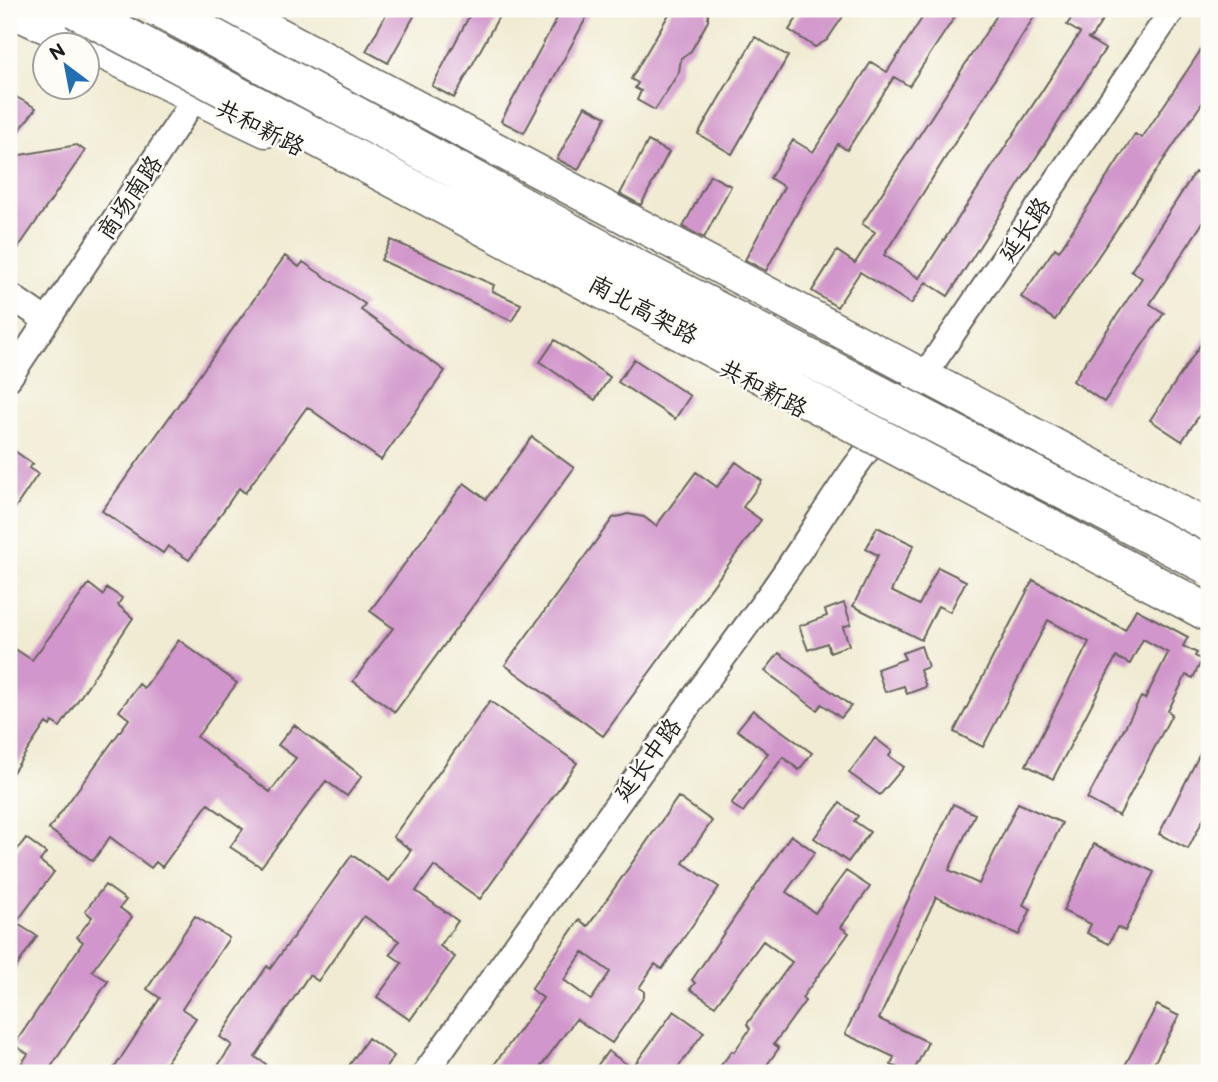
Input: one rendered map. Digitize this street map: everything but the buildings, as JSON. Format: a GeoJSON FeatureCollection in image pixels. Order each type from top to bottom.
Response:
{"type":"FeatureCollection","features":[{"type":"Feature","properties":{"kind":"highway","name":"南北高架路"},"geometry":{"type":"LineString","coordinates":[[75,9],[1209,613]]}},
{"type":"Feature","properties":{"kind":"highway","name":"南北高架路"},"geometry":{"type":"LineString","coordinates":[[161,9],[634,267],[1209,566]]}},
{"type":"Feature","properties":{"kind":"main road","name":"共和新路"},"geometry":{"type":"LineString","coordinates":[[9,10],[57,32]]}},
{"type":"Feature","properties":{"kind":"main road"},"geometry":{"type":"LineString","coordinates":[[236,11],[1209,527]]}},
{"type":"Feature","properties":{"kind":"main road","name":"共和新路"},"geometry":{"type":"LineString","coordinates":[[102,53],[197,95],[869,445],[1209,628]]}},
{"type":"Feature","properties":{"kind":"street","name":"商场南路"},"geometry":{"type":"LineString","coordinates":[[9,377],[197,95],[236,11]]}},
{"type":"Feature","properties":{"kind":"street","name":"延长路"},"geometry":{"type":"LineString","coordinates":[[869,445],[898,414],[1168,11]]}},
{"type":"Feature","properties":{"kind":"street"},"geometry":{"type":"LineString","coordinates":[[9,295],[47,321]]}},
{"type":"Feature","properties":{"kind":"street","name":"延长中路"},"geometry":{"type":"LineString","coordinates":[[425,1073],[800,553],[869,445]]}}]}
